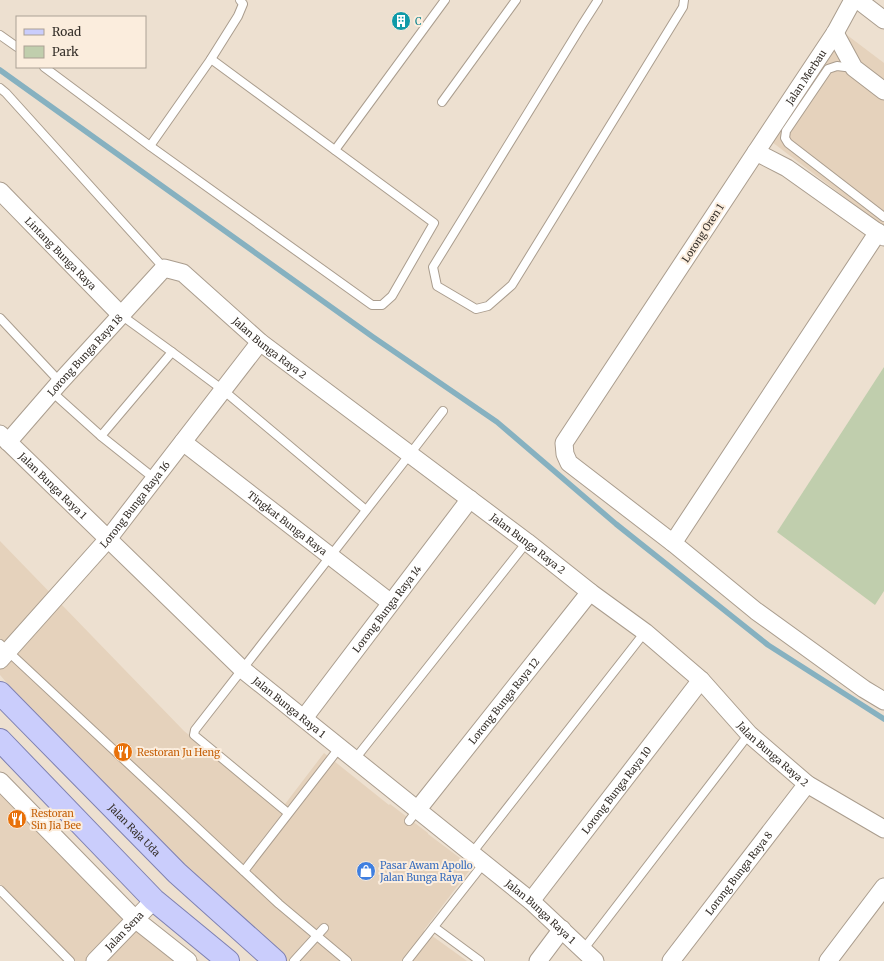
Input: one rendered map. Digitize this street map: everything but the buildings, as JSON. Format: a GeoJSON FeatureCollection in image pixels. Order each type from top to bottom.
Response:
{"type":"FeatureCollection","features":[{"type":"Feature","properties":{"kind":"main road","name":"Jalan Raja Uda"},"geometry":{"type":"LineString","coordinates":[[0,693],[177,873],[275,961]]}},
{"type":"Feature","properties":{"kind":"main road"},"geometry":{"type":"LineString","coordinates":[[0,740],[154,900],[228,961]]}},
{"type":"Feature","properties":{"kind":"street","name":"Jalan Merbau"},"geometry":{"type":"LineString","coordinates":[[756,152],[835,33],[853,0]]}},
{"type":"Feature","properties":{"kind":"street"},"geometry":{"type":"LineString","coordinates":[[858,0],[884,20]]}},
{"type":"Feature","properties":{"kind":"street"},"geometry":{"type":"LineString","coordinates":[[835,33],[854,68],[884,91]]}},
{"type":"Feature","properties":{"kind":"street"},"geometry":{"type":"LineString","coordinates":[[756,152],[787,168],[882,229],[673,542],[756,611],[864,689],[884,701]]}},
{"type":"Feature","properties":{"kind":"street","name":"Lorong Oren 1"},"geometry":{"type":"LineString","coordinates":[[673,542],[569,463],[565,454],[564,443],[756,152]]}},
{"type":"Feature","properties":{"kind":"street","name":"Lintang Bunga Raya"},"geometry":{"type":"LineString","coordinates":[[0,191],[121,315]]}},
{"type":"Feature","properties":{"kind":"street","name":"Lorong Bunga Raya 18"},"geometry":{"type":"LineString","coordinates":[[4,438],[56,387],[164,268]]}},
{"type":"Feature","properties":{"kind":"street","name":"Jalan Bunga Raya 2"},"geometry":{"type":"LineString","coordinates":[[164,268],[183,273],[260,342],[645,632],[701,680],[749,734],[807,784],[884,829]]}},
{"type":"Feature","properties":{"kind":"street","name":"Lorong Bunga Raya 16"},"geometry":{"type":"LineString","coordinates":[[2,652],[108,539],[260,342]]}},
{"type":"Feature","properties":{"kind":"street","name":"Jalan Bunga Raya 1"},"geometry":{"type":"LineString","coordinates":[[4,438],[242,669],[340,747],[413,815],[478,858],[531,901],[589,955]]}},
{"type":"Feature","properties":{"kind":"street","name":"Tingkat Bunga Raya"},"geometry":{"type":"LineString","coordinates":[[183,442],[391,603]]}},
{"type":"Feature","properties":{"kind":"street","name":"Lorong Bunga Raya 14"},"geometry":{"type":"LineString","coordinates":[[304,718],[470,499]]}},
{"type":"Feature","properties":{"kind":"street","name":"Lorong Bunga Raya 12"},"geometry":{"type":"LineString","coordinates":[[413,815],[590,592]]}},
{"type":"Feature","properties":{"kind":"street","name":"Lorong Bunga Raya 10"},"geometry":{"type":"LineString","coordinates":[[531,901],[701,680]]}},
{"type":"Feature","properties":{"kind":"street"},"geometry":{"type":"LineString","coordinates":[[0,781],[135,919],[188,961]]}},
{"type":"Feature","properties":{"kind":"street","name":"Lorong Bunga Raya 8"},"geometry":{"type":"LineString","coordinates":[[671,961],[807,784]]}},
{"type":"Feature","properties":{"kind":"street"},"geometry":{"type":"LineString","coordinates":[[828,961],[884,887]]}},
{"type":"Feature","properties":{"kind":"street","name":"Jalan Sena"},"geometry":{"type":"LineString","coordinates":[[95,961],[154,900]]}},
{"type":"Feature","properties":{"kind":"street"},"geometry":{"type":"LineString","coordinates":[[538,961],[562,929]]}},
{"type":"Feature","properties":{"kind":"lane"},"geometry":{"type":"LineString","coordinates":[[150,146],[211,59],[238,16],[243,4],[240,0]]}},
{"type":"Feature","properties":{"kind":"lane"},"geometry":{"type":"LineString","coordinates":[[335,150],[445,0]]}},
{"type":"Feature","properties":{"kind":"lane"},"geometry":{"type":"LineString","coordinates":[[442,102],[516,0]]}},
{"type":"Feature","properties":{"kind":"lane"},"geometry":{"type":"LineString","coordinates":[[598,0],[433,267],[437,286],[476,309],[488,306],[512,285],[683,7],[684,0]]}},
{"type":"Feature","properties":{"kind":"lane"},"geometry":{"type":"LineString","coordinates":[[0,35],[16,46]]}},
{"type":"Feature","properties":{"kind":"lane"},"geometry":{"type":"LineString","coordinates":[[45,68],[150,146],[372,305],[382,305],[392,296],[434,223],[211,59]]}},
{"type":"Feature","properties":{"kind":"lane"},"geometry":{"type":"LineString","coordinates":[[854,68],[837,66],[828,69],[786,131],[785,138],[788,143],[882,229]]}},
{"type":"Feature","properties":{"kind":"lane"},"geometry":{"type":"LineString","coordinates":[[0,88],[164,268]]}},
{"type":"Feature","properties":{"kind":"lane"},"geometry":{"type":"LineString","coordinates":[[121,315],[223,390],[366,510]]}},
{"type":"Feature","properties":{"kind":"lane"},"geometry":{"type":"LineString","coordinates":[[0,318],[56,387],[101,436],[155,479]]}},
{"type":"Feature","properties":{"kind":"lane"},"geometry":{"type":"LineString","coordinates":[[101,436],[172,352]]}},
{"type":"Feature","properties":{"kind":"lane"},"geometry":{"type":"LineString","coordinates":[[288,813],[194,735],[194,730],[443,411]]}},
{"type":"Feature","properties":{"kind":"lane"},"geometry":{"type":"LineString","coordinates":[[354,759],[527,542]]}},
{"type":"Feature","properties":{"kind":"lane"},"geometry":{"type":"LineString","coordinates":[[407,961],[434,927],[478,858],[645,632]]}},
{"type":"Feature","properties":{"kind":"lane"},"geometry":{"type":"LineString","coordinates":[[2,652],[279,904],[347,961]]}},
{"type":"Feature","properties":{"kind":"lane"},"geometry":{"type":"LineString","coordinates":[[589,955],[749,734]]}},
{"type":"Feature","properties":{"kind":"lane"},"geometry":{"type":"LineString","coordinates":[[244,871],[340,747]]}},
{"type":"Feature","properties":{"kind":"lane"},"geometry":{"type":"LineString","coordinates":[[0,890],[70,961]]}},
{"type":"Feature","properties":{"kind":"lane"},"geometry":{"type":"LineString","coordinates":[[434,927],[480,961]]}},
{"type":"Feature","properties":{"kind":"lane"},"geometry":{"type":"LineString","coordinates":[[294,961],[324,928]]}},
{"type":"Feature","properties":{"kind":"shaded area"},"geometry":{"type":"Polygon","coordinates":[[[843,32],[884,63],[884,227],[768,139],[843,32]]]}},
{"type":"Feature","properties":{"kind":"shaded area"},"geometry":{"type":"Polygon","coordinates":[[[0,541],[184,731],[282,808],[324,753],[389,805],[390,804],[472,867],[424,930],[467,961],[280,961],[75,762],[0,675],[0,541]]]}},
{"type":"Feature","properties":{"kind":"shaded area"},"geometry":{"type":"Polygon","coordinates":[[[0,774],[131,907],[200,961],[75,961],[0,884],[0,774]]]}},
{"type":"Feature","properties":{"kind":"green space"},"geometry":{"type":"Polygon","coordinates":[[[884,367],[884,591],[875,605],[777,532],[884,367]]]}},
{"type":"Feature","properties":{"kind":"waterway"},"geometry":{"type":"LineString","coordinates":[[0,70],[373,337],[497,422],[616,524],[768,645],[884,719]]}},
{"type":"Feature","properties":{"kind":"place","name":"C"},"geometry":{"type":"Point","coordinates":[401,21]}},
{"type":"Feature","properties":{"kind":"place","name":"Restoran Ju Heng"},"geometry":{"type":"Point","coordinates":[123,752]}},
{"type":"Feature","properties":{"kind":"place","name":"Restoran Sin Jia Bee"},"geometry":{"type":"Point","coordinates":[17,819]}},
{"type":"Feature","properties":{"kind":"place","name":"Pasar Awam Apollo Jalan Bunga Raya"},"geometry":{"type":"Point","coordinates":[366,871]}}]}
